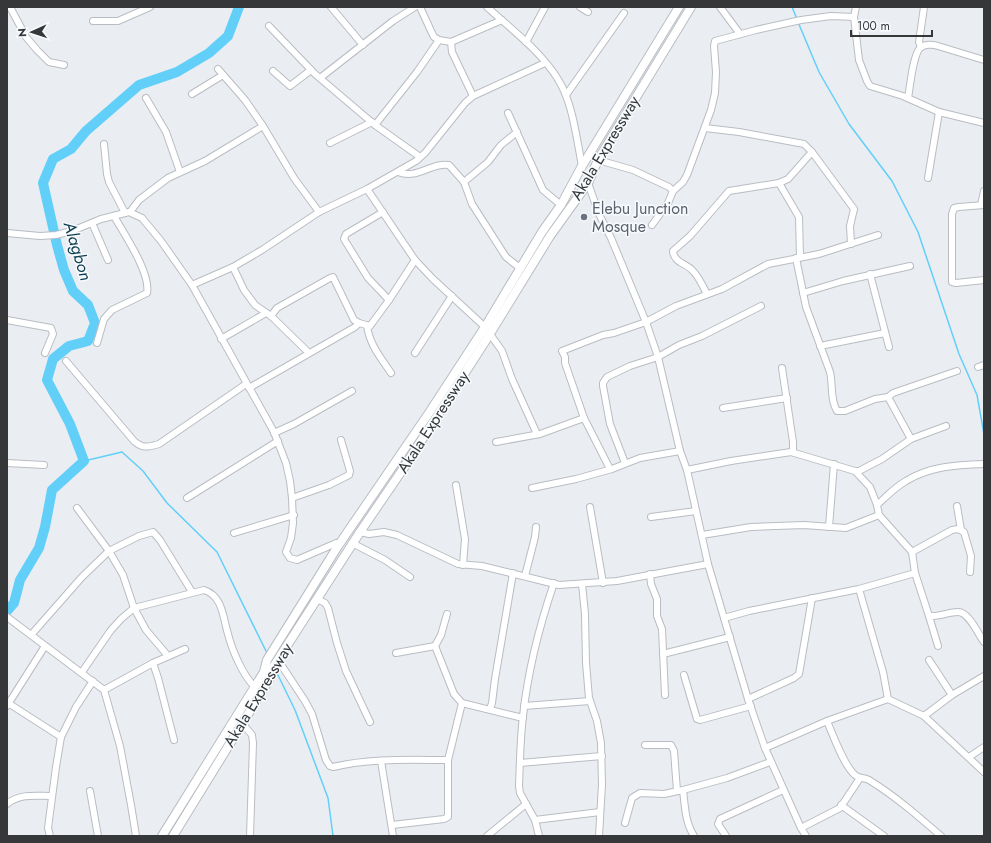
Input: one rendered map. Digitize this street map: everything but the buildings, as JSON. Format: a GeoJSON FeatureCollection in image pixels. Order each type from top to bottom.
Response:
{"type":"FeatureCollection","features":[{"type":"Feature","properties":{"kind":"main road","name":"Akala Expressway"},"geometry":{"type":"LineString","coordinates":[[162,836],[218,754],[242,723],[269,680],[272,669],[352,543],[378,505],[487,331],[550,236],[588,183],[598,160],[691,7]]}},
{"type":"Feature","properties":{"kind":"main road","name":"Akala Expressway"},"geometry":{"type":"LineString","coordinates":[[172,836],[264,672],[267,660],[338,546],[487,331],[520,268],[561,205],[582,166],[678,8]]}},
{"type":"Feature","properties":{"kind":"main road"},"geometry":{"type":"LineString","coordinates":[[542,232],[550,236]]}},
{"type":"Feature","properties":{"kind":"main road"},"geometry":{"type":"LineString","coordinates":[[371,499],[378,505]]}},
{"type":"Feature","properties":{"kind":"street"},"geometry":{"type":"LineString","coordinates":[[10,7],[26,37],[37,50],[49,62],[64,65]]}},
{"type":"Feature","properties":{"kind":"street"},"geometry":{"type":"LineString","coordinates":[[94,21],[118,21],[150,7]]}},
{"type":"Feature","properties":{"kind":"street"},"geometry":{"type":"LineString","coordinates":[[330,7],[363,44]]}},
{"type":"Feature","properties":{"kind":"street"},"geometry":{"type":"LineString","coordinates":[[320,78],[393,21],[415,7]]}},
{"type":"Feature","properties":{"kind":"street"},"geometry":{"type":"LineString","coordinates":[[420,7],[434,37],[439,40],[451,42],[502,20]]}},
{"type":"Feature","properties":{"kind":"street"},"geometry":{"type":"LineString","coordinates":[[487,7],[526,42],[546,63],[560,81],[566,95],[573,122],[582,166]]}},
{"type":"Feature","properties":{"kind":"street"},"geometry":{"type":"LineString","coordinates":[[526,42],[545,7]]}},
{"type":"Feature","properties":{"kind":"street"},"geometry":{"type":"LineString","coordinates":[[580,7],[588,12]]}},
{"type":"Feature","properties":{"kind":"street"},"geometry":{"type":"LineString","coordinates":[[720,7],[740,34]]}},
{"type":"Feature","properties":{"kind":"street"},"geometry":{"type":"LineString","coordinates":[[856,7],[854,17],[859,60],[867,82],[870,86],[908,98],[939,112],[984,123]]}},
{"type":"Feature","properties":{"kind":"street"},"geometry":{"type":"LineString","coordinates":[[921,47],[919,42],[924,7]]}},
{"type":"Feature","properties":{"kind":"street"},"geometry":{"type":"LineString","coordinates":[[566,95],[624,13]]}},
{"type":"Feature","properties":{"kind":"street"},"geometry":{"type":"LineString","coordinates":[[652,225],[668,202],[673,191],[683,182],[687,175],[705,128],[711,110],[714,93],[716,72],[714,43],[717,40],[790,22],[831,16],[854,17]]}},
{"type":"Feature","properties":{"kind":"street"},"geometry":{"type":"LineString","coordinates":[[269,26],[320,78],[373,124],[420,158]]}},
{"type":"Feature","properties":{"kind":"street"},"geometry":{"type":"LineString","coordinates":[[330,143],[373,124],[417,72],[439,40]]}},
{"type":"Feature","properties":{"kind":"street"},"geometry":{"type":"LineString","coordinates":[[451,42],[452,52],[473,96]]}},
{"type":"Feature","properties":{"kind":"street"},"geometry":{"type":"LineString","coordinates":[[908,98],[914,61],[918,50],[921,47],[932,45],[938,46],[984,60]]}},
{"type":"Feature","properties":{"kind":"street"},"geometry":{"type":"LineString","coordinates":[[192,285],[233,268],[319,212],[367,190],[398,172],[420,158],[465,103],[473,96],[546,63]]}},
{"type":"Feature","properties":{"kind":"street"},"geometry":{"type":"LineString","coordinates":[[218,69],[245,100],[263,126],[294,178],[319,212]]}},
{"type":"Feature","properties":{"kind":"street"},"geometry":{"type":"LineString","coordinates":[[273,71],[290,86],[311,70]]}},
{"type":"Feature","properties":{"kind":"street"},"geometry":{"type":"LineString","coordinates":[[192,94],[223,75]]}},
{"type":"Feature","properties":{"kind":"street"},"geometry":{"type":"LineString","coordinates":[[146,98],[166,132],[180,172]]}},
{"type":"Feature","properties":{"kind":"street"},"geometry":{"type":"LineString","coordinates":[[928,178],[939,112]]}},
{"type":"Feature","properties":{"kind":"street"},"geometry":{"type":"LineString","coordinates":[[508,113],[543,190],[561,205]]}},
{"type":"Feature","properties":{"kind":"street"},"geometry":{"type":"LineString","coordinates":[[128,213],[139,200],[168,178],[205,161],[263,126]]}},
{"type":"Feature","properties":{"kind":"street"},"geometry":{"type":"LineString","coordinates":[[705,128],[739,132],[785,142],[801,143],[812,152],[854,210],[850,226],[851,244]]}},
{"type":"Feature","properties":{"kind":"street"},"geometry":{"type":"LineString","coordinates":[[464,182],[488,162],[500,144],[517,132]]}},
{"type":"Feature","properties":{"kind":"street"},"geometry":{"type":"LineString","coordinates":[[104,144],[106,174],[109,182],[128,213]]}},
{"type":"Feature","properties":{"kind":"street"},"geometry":{"type":"LineString","coordinates":[[706,294],[693,270],[679,262],[673,251],[690,236],[731,190],[779,183],[788,179],[812,152]]}},
{"type":"Feature","properties":{"kind":"street"},"geometry":{"type":"LineString","coordinates":[[598,160],[633,170],[669,187],[673,191]]}},
{"type":"Feature","properties":{"kind":"street"},"geometry":{"type":"LineString","coordinates":[[398,172],[408,175],[449,165],[464,182],[472,204],[497,244],[506,257],[520,268]]}},
{"type":"Feature","properties":{"kind":"street"},"geometry":{"type":"LineString","coordinates":[[588,183],[593,193],[599,214],[611,238],[646,322],[658,357],[680,451],[687,470],[708,564],[748,699],[770,762],[806,836]]}},
{"type":"Feature","properties":{"kind":"street"},"geometry":{"type":"LineString","coordinates":[[779,183],[799,217],[798,257],[803,293],[806,307],[831,376],[833,401],[837,411],[845,412],[875,399],[888,397],[893,393],[957,371]]}},
{"type":"Feature","properties":{"kind":"street"},"geometry":{"type":"LineString","coordinates":[[367,190],[415,260],[487,331],[502,351],[512,379],[537,434]]}},
{"type":"Feature","properties":{"kind":"street"},"geometry":{"type":"LineString","coordinates":[[984,191],[983,205],[954,208],[952,214],[953,255],[951,278],[952,282],[956,283],[984,280]]}},
{"type":"Feature","properties":{"kind":"street"},"geometry":{"type":"LineString","coordinates":[[383,212],[346,234],[344,239],[368,278],[389,300]]}},
{"type":"Feature","properties":{"kind":"street"},"geometry":{"type":"LineString","coordinates":[[7,234],[40,236],[56,235],[114,216],[128,213],[142,218],[161,241],[192,285],[278,441],[288,472],[294,515],[291,538],[286,552],[287,556],[297,560],[336,543],[338,546]]}},
{"type":"Feature","properties":{"kind":"street"},"geometry":{"type":"LineString","coordinates":[[97,343],[107,315],[112,310],[147,293],[148,290],[145,275],[127,236],[114,216]]}},
{"type":"Feature","properties":{"kind":"street"},"geometry":{"type":"LineString","coordinates":[[92,223],[108,260]]}},
{"type":"Feature","properties":{"kind":"street"},"geometry":{"type":"LineString","coordinates":[[610,469],[584,418],[562,351],[603,335],[614,334],[646,322],[676,306],[734,283],[768,264],[819,254],[878,235]]}},
{"type":"Feature","properties":{"kind":"street"},"geometry":{"type":"LineString","coordinates":[[221,339],[268,315],[277,308],[333,277],[354,320],[359,324],[371,325],[415,260]]}},
{"type":"Feature","properties":{"kind":"street"},"geometry":{"type":"LineString","coordinates":[[803,293],[870,274],[910,266]]}},
{"type":"Feature","properties":{"kind":"street"},"geometry":{"type":"LineString","coordinates":[[233,268],[244,290],[255,305],[309,353]]}},
{"type":"Feature","properties":{"kind":"street"},"geometry":{"type":"LineString","coordinates":[[870,274],[889,347]]}},
{"type":"Feature","properties":{"kind":"street"},"geometry":{"type":"LineString","coordinates":[[415,353],[452,296]]}},
{"type":"Feature","properties":{"kind":"street"},"geometry":{"type":"LineString","coordinates":[[625,464],[610,424],[604,382],[607,377],[621,370],[658,357],[679,345],[702,336],[761,306]]}},
{"type":"Feature","properties":{"kind":"street"},"geometry":{"type":"LineString","coordinates":[[7,320],[51,328],[53,334],[45,353]]}},
{"type":"Feature","properties":{"kind":"street"},"geometry":{"type":"LineString","coordinates":[[66,361],[134,441],[140,446],[147,447],[159,444],[248,386],[359,324]]}},
{"type":"Feature","properties":{"kind":"street"},"geometry":{"type":"LineString","coordinates":[[367,325],[368,335],[373,346],[391,373]]}},
{"type":"Feature","properties":{"kind":"street"},"geometry":{"type":"LineString","coordinates":[[820,346],[885,333]]}},
{"type":"Feature","properties":{"kind":"street"},"geometry":{"type":"LineString","coordinates":[[782,368],[793,442],[793,452]]}},
{"type":"Feature","properties":{"kind":"street"},"geometry":{"type":"LineString","coordinates":[[274,433],[294,424],[352,391]]}},
{"type":"Feature","properties":{"kind":"street"},"geometry":{"type":"LineString","coordinates":[[888,397],[911,439]]}},
{"type":"Feature","properties":{"kind":"street"},"geometry":{"type":"LineString","coordinates":[[723,408],[787,398]]}},
{"type":"Feature","properties":{"kind":"street"},"geometry":{"type":"LineString","coordinates":[[496,442],[540,434],[584,418]]}},
{"type":"Feature","properties":{"kind":"street"},"geometry":{"type":"LineString","coordinates":[[855,471],[882,459],[911,439],[946,426]]}},
{"type":"Feature","properties":{"kind":"street"},"geometry":{"type":"LineString","coordinates":[[292,498],[329,485],[349,475],[350,471],[341,440]]}},
{"type":"Feature","properties":{"kind":"street"},"geometry":{"type":"LineString","coordinates":[[187,498],[278,441]]}},
{"type":"Feature","properties":{"kind":"street"},"geometry":{"type":"LineString","coordinates":[[532,488],[576,479],[640,458],[680,451]]}},
{"type":"Feature","properties":{"kind":"street"},"geometry":{"type":"LineString","coordinates":[[687,470],[783,452],[793,452],[855,471],[870,487],[879,515],[912,552],[915,573],[938,646]]}},
{"type":"Feature","properties":{"kind":"street"},"geometry":{"type":"LineString","coordinates":[[7,462],[44,465]]}},
{"type":"Feature","properties":{"kind":"street"},"geometry":{"type":"LineString","coordinates":[[829,527],[834,464]]}},
{"type":"Feature","properties":{"kind":"street"},"geometry":{"type":"LineString","coordinates":[[877,505],[905,481],[926,472],[951,465],[984,464]]}},
{"type":"Feature","properties":{"kind":"street"},"geometry":{"type":"LineString","coordinates":[[456,485],[465,539],[463,565]]}},
{"type":"Feature","properties":{"kind":"street"},"geometry":{"type":"LineString","coordinates":[[590,506],[603,583]]}},
{"type":"Feature","properties":{"kind":"street"},"geometry":{"type":"LineString","coordinates":[[957,506],[961,530],[964,532],[971,556],[970,572]]}},
{"type":"Feature","properties":{"kind":"street"},"geometry":{"type":"LineString","coordinates":[[76,508],[109,551],[123,575],[134,608],[146,630],[168,656]]}},
{"type":"Feature","properties":{"kind":"street"},"geometry":{"type":"LineString","coordinates":[[651,517],[696,510]]}},
{"type":"Feature","properties":{"kind":"street"},"geometry":{"type":"LineString","coordinates":[[234,532],[294,515]]}},
{"type":"Feature","properties":{"kind":"street"},"geometry":{"type":"LineString","coordinates":[[702,535],[751,527],[804,526],[846,528],[879,515]]}},
{"type":"Feature","properties":{"kind":"street"},"geometry":{"type":"LineString","coordinates":[[526,576],[536,527]]}},
{"type":"Feature","properties":{"kind":"street"},"geometry":{"type":"LineString","coordinates":[[912,552],[952,530],[961,530]]}},
{"type":"Feature","properties":{"kind":"street"},"geometry":{"type":"LineString","coordinates":[[31,635],[82,576],[109,551],[139,536],[153,532],[160,540],[192,592]]}},
{"type":"Feature","properties":{"kind":"street"},"geometry":{"type":"LineString","coordinates":[[360,532],[369,534],[384,532],[397,535],[458,564],[482,566],[559,585],[603,583],[708,564]]}},
{"type":"Feature","properties":{"kind":"street"},"geometry":{"type":"LineString","coordinates":[[352,543],[385,560],[410,577]]}},
{"type":"Feature","properties":{"kind":"street"},"geometry":{"type":"LineString","coordinates":[[490,709],[513,573]]}},
{"type":"Feature","properties":{"kind":"street"},"geometry":{"type":"LineString","coordinates":[[724,618],[859,589],[915,573]]}},
{"type":"Feature","properties":{"kind":"street"},"geometry":{"type":"LineString","coordinates":[[650,574],[651,584],[657,599],[657,616],[662,629],[666,695]]}},
{"type":"Feature","properties":{"kind":"street"},"geometry":{"type":"LineString","coordinates":[[539,836],[535,820],[520,793],[520,763],[524,706],[528,683],[540,622],[554,583]]}},
{"type":"Feature","properties":{"kind":"street"},"geometry":{"type":"LineString","coordinates":[[582,584],[585,614],[586,663],[590,701],[601,743],[602,756],[599,836]]}},
{"type":"Feature","properties":{"kind":"street"},"geometry":{"type":"LineString","coordinates":[[859,589],[883,672],[888,699]]}},
{"type":"Feature","properties":{"kind":"street"},"geometry":{"type":"LineString","coordinates":[[82,672],[111,630],[134,608],[204,590],[217,600],[222,610],[228,635],[238,660],[246,678],[255,687]]}},
{"type":"Feature","properties":{"kind":"street"},"geometry":{"type":"LineString","coordinates":[[748,699],[794,678],[799,674],[812,598]]}},
{"type":"Feature","properties":{"kind":"street"},"geometry":{"type":"LineString","coordinates":[[317,599],[325,603],[328,608],[346,671],[370,722]]}},
{"type":"Feature","properties":{"kind":"street"},"geometry":{"type":"LineString","coordinates":[[929,616],[958,612],[964,614],[970,619],[984,642]]}},
{"type":"Feature","properties":{"kind":"street"},"geometry":{"type":"LineString","coordinates":[[435,646],[441,635],[447,614]]}},
{"type":"Feature","properties":{"kind":"street"},"geometry":{"type":"LineString","coordinates":[[7,617],[104,690],[120,746],[136,836]]}},
{"type":"Feature","properties":{"kind":"street"},"geometry":{"type":"LineString","coordinates":[[663,654],[730,637]]}},
{"type":"Feature","properties":{"kind":"street"},"geometry":{"type":"LineString","coordinates":[[45,646],[8,704],[61,737]]}},
{"type":"Feature","properties":{"kind":"street"},"geometry":{"type":"LineString","coordinates":[[435,646],[454,694],[462,703],[523,718]]}},
{"type":"Feature","properties":{"kind":"street"},"geometry":{"type":"LineString","coordinates":[[396,653],[435,646]]}},
{"type":"Feature","properties":{"kind":"street"},"geometry":{"type":"LineString","coordinates":[[104,690],[168,656],[185,649]]}},
{"type":"Feature","properties":{"kind":"street"},"geometry":{"type":"LineString","coordinates":[[278,660],[312,714],[326,760],[330,766],[333,767],[347,764],[381,761],[448,760]]}},
{"type":"Feature","properties":{"kind":"street"},"geometry":{"type":"LineString","coordinates":[[929,660],[952,695]]}},
{"type":"Feature","properties":{"kind":"street"},"geometry":{"type":"LineString","coordinates":[[153,664],[174,740]]}},
{"type":"Feature","properties":{"kind":"street"},"geometry":{"type":"LineString","coordinates":[[684,675],[697,719],[700,720],[751,706]]}},
{"type":"Feature","properties":{"kind":"street"},"geometry":{"type":"LineString","coordinates":[[924,716],[952,695],[984,676]]}},
{"type":"Feature","properties":{"kind":"street"},"geometry":{"type":"LineString","coordinates":[[50,836],[48,828],[61,737],[76,707],[93,681]]}},
{"type":"Feature","properties":{"kind":"street"},"geometry":{"type":"LineString","coordinates":[[765,748],[827,721],[888,699],[924,716],[984,772]]}},
{"type":"Feature","properties":{"kind":"street"},"geometry":{"type":"LineString","coordinates":[[524,706],[590,701]]}},
{"type":"Feature","properties":{"kind":"street"},"geometry":{"type":"LineString","coordinates":[[392,825],[444,820],[448,817],[448,760],[462,703]]}},
{"type":"Feature","properties":{"kind":"street"},"geometry":{"type":"LineString","coordinates":[[827,721],[846,764],[855,775],[860,778],[867,778],[910,809],[941,836]]}},
{"type":"Feature","properties":{"kind":"street"},"geometry":{"type":"LineString","coordinates":[[242,723],[252,735],[253,743],[250,836]]}},
{"type":"Feature","properties":{"kind":"street"},"geometry":{"type":"LineString","coordinates":[[645,745],[671,745],[674,751],[680,790],[689,829],[694,836]]}},
{"type":"Feature","properties":{"kind":"street"},"geometry":{"type":"LineString","coordinates":[[969,757],[984,747]]}},
{"type":"Feature","properties":{"kind":"street"},"geometry":{"type":"LineString","coordinates":[[520,763],[602,756]]}},
{"type":"Feature","properties":{"kind":"street"},"geometry":{"type":"LineString","coordinates":[[381,761],[393,836]]}},
{"type":"Feature","properties":{"kind":"street"},"geometry":{"type":"LineString","coordinates":[[625,824],[632,798],[640,793],[664,794],[727,778],[770,762]]}},
{"type":"Feature","properties":{"kind":"street"},"geometry":{"type":"LineString","coordinates":[[801,828],[836,810],[860,778]]}},
{"type":"Feature","properties":{"kind":"street"},"geometry":{"type":"LineString","coordinates":[[726,836],[718,824],[718,820],[783,790]]}},
{"type":"Feature","properties":{"kind":"street"},"geometry":{"type":"LineString","coordinates":[[90,791],[98,836]]}},
{"type":"Feature","properties":{"kind":"street"},"geometry":{"type":"LineString","coordinates":[[7,804],[17,797],[52,796]]}},
{"type":"Feature","properties":{"kind":"street"},"geometry":{"type":"LineString","coordinates":[[487,836],[526,804]]}},
{"type":"Feature","properties":{"kind":"street"},"geometry":{"type":"LineString","coordinates":[[841,805],[884,836]]}},
{"type":"Feature","properties":{"kind":"street"},"geometry":{"type":"LineString","coordinates":[[535,820],[600,812]]}},
{"type":"Feature","properties":{"kind":"waterway","name":"Alagbon"},"geometry":{"type":"LineString","coordinates":[[7,611],[14,603],[20,580],[39,548],[45,527],[52,490],[84,461],[70,424],[47,380],[53,359],[69,346],[88,341],[95,323],[88,305],[73,291],[64,270],[43,183],[53,159],[71,149],[86,131],[139,85],[177,72],[209,53],[228,36],[239,7]]}},
{"type":"Feature","properties":{"kind":"waterway"},"geometry":{"type":"LineString","coordinates":[[792,7],[797,19]]}},
{"type":"Feature","properties":{"kind":"waterway"},"geometry":{"type":"LineString","coordinates":[[798,22],[819,72],[849,124],[892,181],[918,232],[959,354],[977,395],[984,434]]}},
{"type":"Feature","properties":{"kind":"waterway"},"geometry":{"type":"LineString","coordinates":[[84,461],[122,452],[143,471],[167,503],[217,552],[267,653]]}},
{"type":"Feature","properties":{"kind":"waterway"},"geometry":{"type":"LineString","coordinates":[[275,669],[295,710],[328,798],[333,836]]}},
{"type":"Feature","properties":{"kind":"place","name":"Elebu Junction Mosque"},"geometry":{"type":"Point","coordinates":[584,217]}}]}
